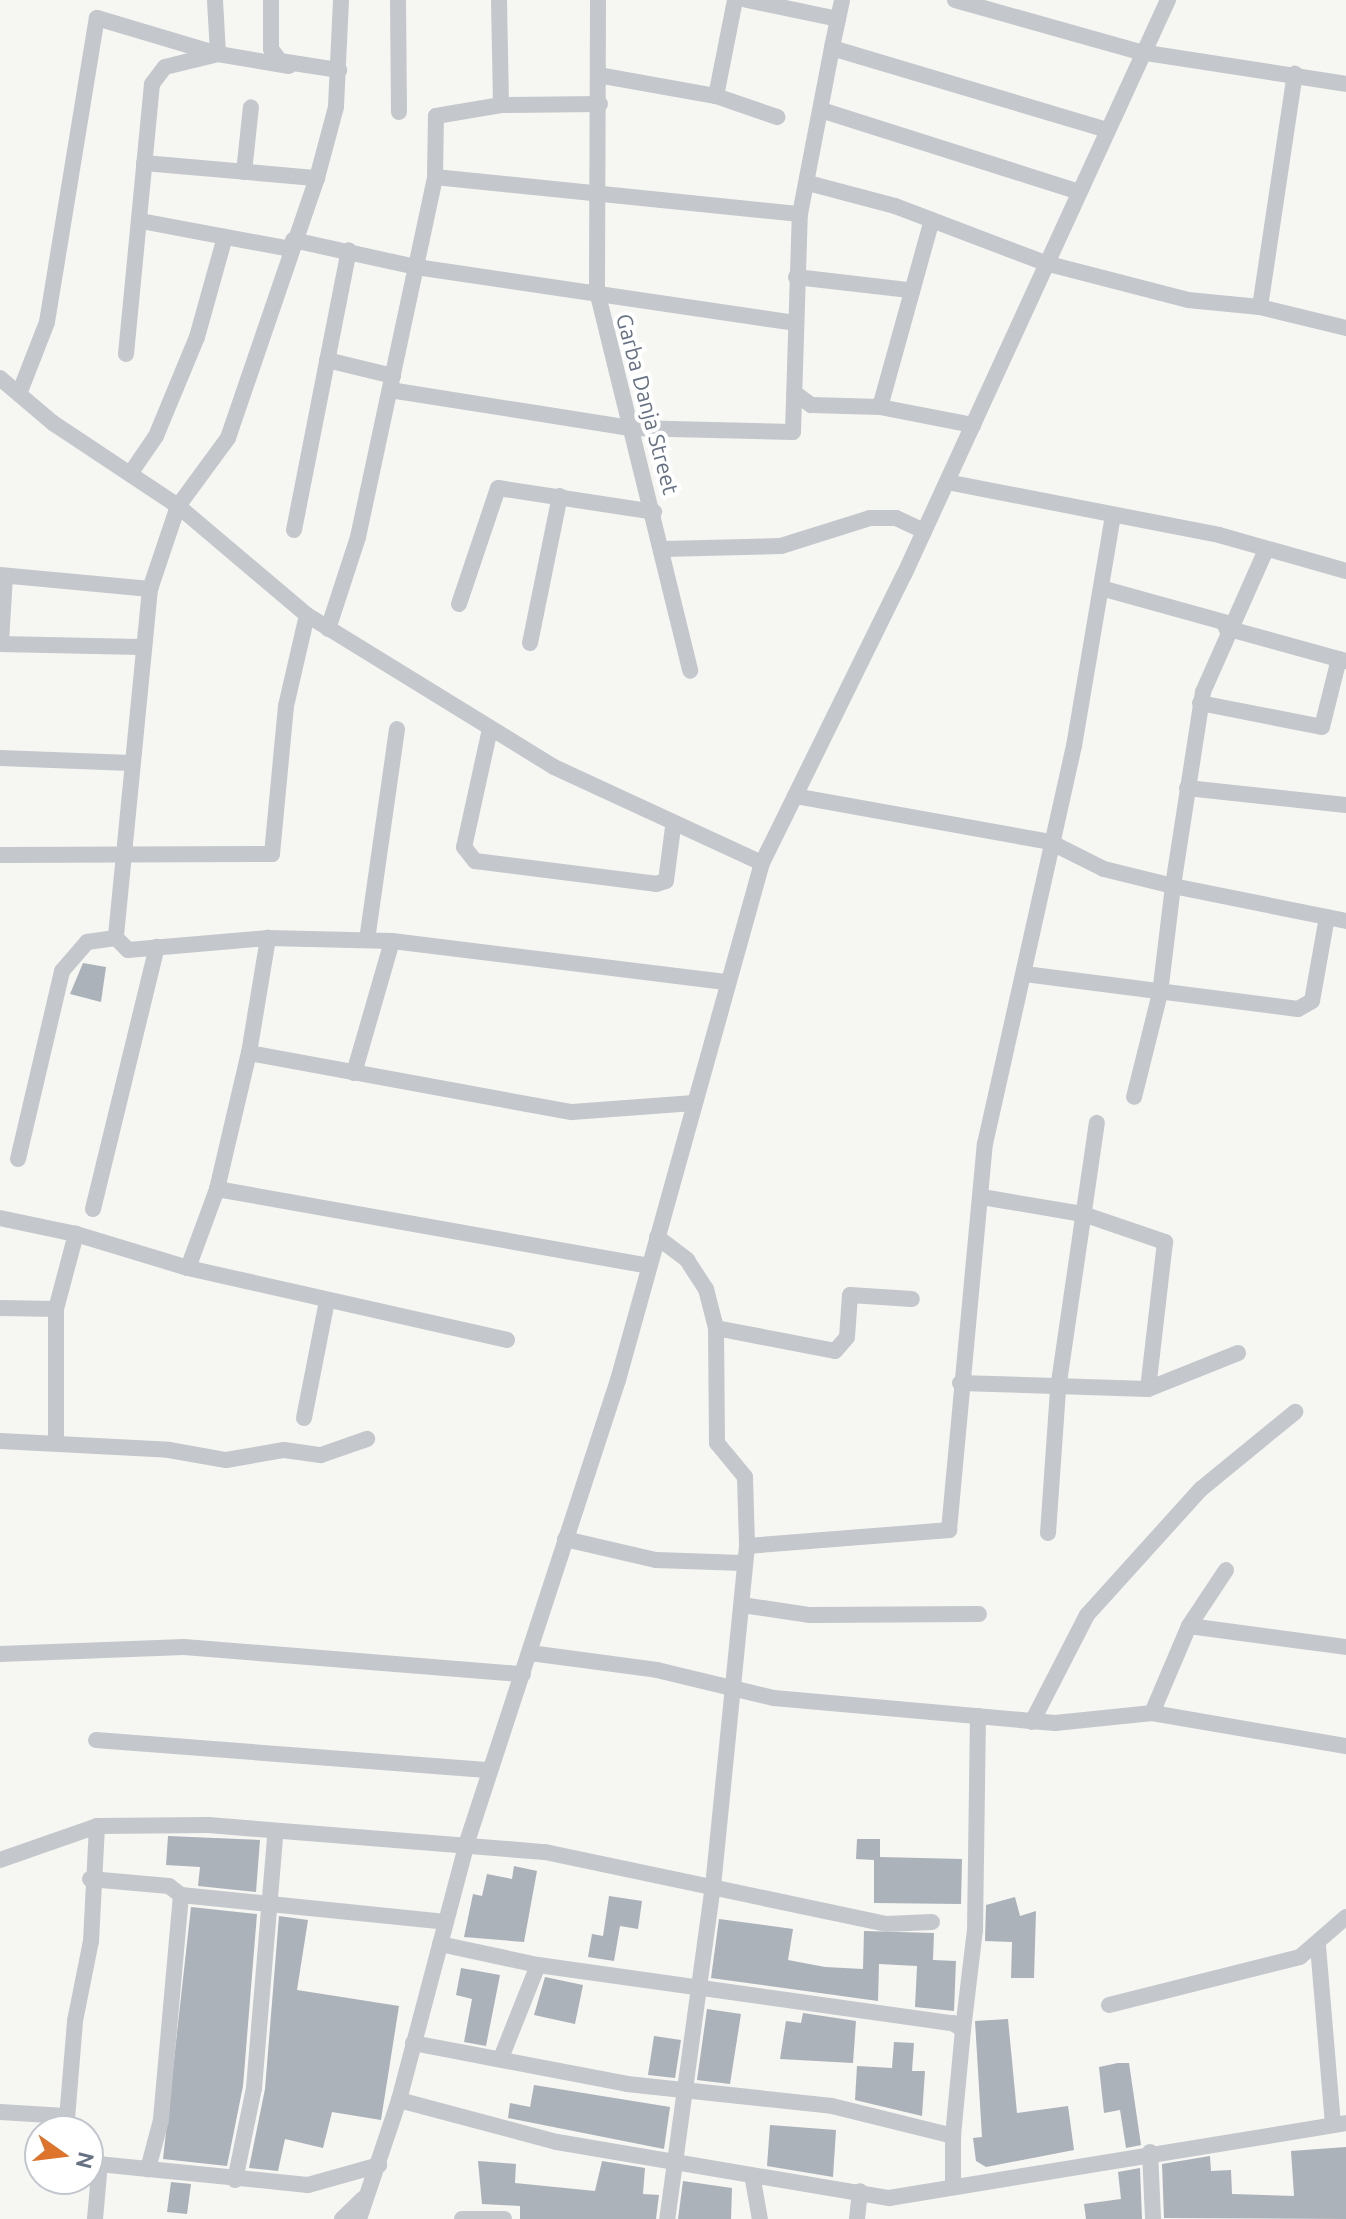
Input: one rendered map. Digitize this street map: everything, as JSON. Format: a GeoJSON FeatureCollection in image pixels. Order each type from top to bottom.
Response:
{"type":"FeatureCollection","features":[{"type":"Feature","properties":{"kind":"street"},"geometry":{"type":"LineString","coordinates":[[215,0],[218,54]]}},
{"type":"Feature","properties":{"kind":"street"},"geometry":{"type":"LineString","coordinates":[[271,0],[271,49],[289,66]]}},
{"type":"Feature","properties":{"kind":"street"},"geometry":{"type":"LineString","coordinates":[[341,0],[339,70],[317,178],[222,453],[178,506],[150,589],[141,647],[116,938],[128,950],[268,938],[392,941],[728,982]]}},
{"type":"Feature","properties":{"kind":"street"},"geometry":{"type":"LineString","coordinates":[[398,0],[399,112]]}},
{"type":"Feature","properties":{"kind":"street"},"geometry":{"type":"LineString","coordinates":[[499,0],[501,105]]}},
{"type":"Feature","properties":{"kind":"street","name":"Garba Danja Street"},"geometry":{"type":"LineString","coordinates":[[598,0],[597,291],[630,428],[664,549],[690,671]]}},
{"type":"Feature","properties":{"kind":"street"},"geometry":{"type":"LineString","coordinates":[[716,96],[735,0]]}},
{"type":"Feature","properties":{"kind":"street"},"geometry":{"type":"LineString","coordinates":[[747,0],[838,19]]}},
{"type":"Feature","properties":{"kind":"street"},"geometry":{"type":"LineString","coordinates":[[327,360],[391,383],[630,428],[793,432],[800,214],[842,0]]}},
{"type":"Feature","properties":{"kind":"street"},"geometry":{"type":"LineString","coordinates":[[955,0],[1140,52],[1346,84]]}},
{"type":"Feature","properties":{"kind":"street"},"geometry":{"type":"LineString","coordinates":[[359,2219],[399,2100],[467,1842],[530,1653],[649,1266],[762,863],[924,531],[1104,129],[1168,0]]}},
{"type":"Feature","properties":{"kind":"street"},"geometry":{"type":"LineString","coordinates":[[19,394],[42,347],[97,18],[218,54],[289,66],[339,70]]}},
{"type":"Feature","properties":{"kind":"street"},"geometry":{"type":"LineString","coordinates":[[832,48],[1104,129]]}},
{"type":"Feature","properties":{"kind":"street"},"geometry":{"type":"LineString","coordinates":[[126,354],[152,84],[165,67],[218,54]]}},
{"type":"Feature","properties":{"kind":"street"},"geometry":{"type":"LineString","coordinates":[[1260,307],[1295,74]]}},
{"type":"Feature","properties":{"kind":"street"},"geometry":{"type":"LineString","coordinates":[[598,75],[716,96],[777,117]]}},
{"type":"Feature","properties":{"kind":"street"},"geometry":{"type":"LineString","coordinates":[[328,629],[358,537],[435,177],[436,116],[501,105],[600,104]]}},
{"type":"Feature","properties":{"kind":"street"},"geometry":{"type":"LineString","coordinates":[[244,172],[251,107]]}},
{"type":"Feature","properties":{"kind":"street"},"geometry":{"type":"LineString","coordinates":[[821,110],[1076,191]]}},
{"type":"Feature","properties":{"kind":"street"},"geometry":{"type":"LineString","coordinates":[[144,163],[317,178]]}},
{"type":"Feature","properties":{"kind":"street"},"geometry":{"type":"LineString","coordinates":[[435,177],[595,198],[800,214]]}},
{"type":"Feature","properties":{"kind":"street"},"geometry":{"type":"LineString","coordinates":[[808,183],[932,220],[1045,263],[1188,300],[1260,307],[1346,328]]}},
{"type":"Feature","properties":{"kind":"street"},"geometry":{"type":"LineString","coordinates":[[880,407],[909,290],[932,220]]}},
{"type":"Feature","properties":{"kind":"street"},"geometry":{"type":"LineString","coordinates":[[141,221],[225,237],[349,250],[416,267],[597,291],[795,323]]}},
{"type":"Feature","properties":{"kind":"street"},"geometry":{"type":"LineString","coordinates":[[130,474],[156,436],[192,349],[225,237]]}},
{"type":"Feature","properties":{"kind":"street"},"geometry":{"type":"LineString","coordinates":[[294,530],[349,250]]}},
{"type":"Feature","properties":{"kind":"street"},"geometry":{"type":"LineString","coordinates":[[796,277],[909,290]]}},
{"type":"Feature","properties":{"kind":"street"},"geometry":{"type":"LineString","coordinates":[[0,378],[178,506],[307,615],[328,629],[490,729],[673,827],[762,863]]}},
{"type":"Feature","properties":{"kind":"street"},"geometry":{"type":"LineString","coordinates":[[796,394],[811,405],[880,407],[973,425]]}},
{"type":"Feature","properties":{"kind":"street"},"geometry":{"type":"LineString","coordinates":[[947,482],[1113,516],[1346,571]]}},
{"type":"Feature","properties":{"kind":"street"},"geometry":{"type":"LineString","coordinates":[[459,604],[498,488],[654,512]]}},
{"type":"Feature","properties":{"kind":"street"},"geometry":{"type":"LineString","coordinates":[[530,643],[560,496]]}},
{"type":"Feature","properties":{"kind":"street"},"geometry":{"type":"LineString","coordinates":[[565,1539],[656,1560],[745,1554],[949,1530],[960,1383],[982,1197],[985,1144],[1025,974],[1113,516]]}},
{"type":"Feature","properties":{"kind":"street"},"geometry":{"type":"LineString","coordinates":[[664,549],[781,546],[870,518],[924,531]]}},
{"type":"Feature","properties":{"kind":"street"},"geometry":{"type":"LineString","coordinates":[[1134,1097],[1160,993],[1200,703],[1226,626],[1265,552]]}},
{"type":"Feature","properties":{"kind":"street"},"geometry":{"type":"LineString","coordinates":[[141,647],[0,643],[3,576],[150,589]]}},
{"type":"Feature","properties":{"kind":"street"},"geometry":{"type":"LineString","coordinates":[[1101,588],[1343,660],[1322,727],[1200,703]]}},
{"type":"Feature","properties":{"kind":"street"},"geometry":{"type":"LineString","coordinates":[[0,855],[122,857],[272,854],[286,706],[307,615]]}},
{"type":"Feature","properties":{"kind":"street"},"geometry":{"type":"LineString","coordinates":[[367,940],[397,729]]}},
{"type":"Feature","properties":{"kind":"street"},"geometry":{"type":"LineString","coordinates":[[490,729],[464,847],[475,861],[656,884],[666,881],[673,827]]}},
{"type":"Feature","properties":{"kind":"street"},"geometry":{"type":"LineString","coordinates":[[0,758],[131,763]]}},
{"type":"Feature","properties":{"kind":"street"},"geometry":{"type":"LineString","coordinates":[[1187,788],[1346,805]]}},
{"type":"Feature","properties":{"kind":"street"},"geometry":{"type":"LineString","coordinates":[[795,796],[1050,842],[1104,869],[1346,921]]}},
{"type":"Feature","properties":{"kind":"street"},"geometry":{"type":"LineString","coordinates":[[1025,974],[1160,993],[1305,1008],[1327,917]]}},
{"type":"Feature","properties":{"kind":"street"},"geometry":{"type":"LineString","coordinates":[[18,1159],[62,971],[71,952],[116,938]]}},
{"type":"Feature","properties":{"kind":"street"},"geometry":{"type":"LineString","coordinates":[[188,1268],[217,1189],[249,1053],[268,938]]}},
{"type":"Feature","properties":{"kind":"street"},"geometry":{"type":"LineString","coordinates":[[354,1073],[392,941]]}},
{"type":"Feature","properties":{"kind":"street"},"geometry":{"type":"LineString","coordinates":[[93,1209],[157,947]]}},
{"type":"Feature","properties":{"kind":"street"},"geometry":{"type":"LineString","coordinates":[[249,1053],[572,1112],[694,1103]]}},
{"type":"Feature","properties":{"kind":"street"},"geometry":{"type":"LineString","coordinates":[[1048,1533],[1058,1389],[1097,1123]]}},
{"type":"Feature","properties":{"kind":"street"},"geometry":{"type":"LineString","coordinates":[[217,1189],[649,1266]]}},
{"type":"Feature","properties":{"kind":"street"},"geometry":{"type":"LineString","coordinates":[[982,1197],[1083,1214],[1165,1242],[1148,1389]]}},
{"type":"Feature","properties":{"kind":"street"},"geometry":{"type":"LineString","coordinates":[[0,1218],[76,1234],[188,1268],[507,1340]]}},
{"type":"Feature","properties":{"kind":"street"},"geometry":{"type":"LineString","coordinates":[[56,1443],[56,1309],[76,1234]]}},
{"type":"Feature","properties":{"kind":"street"},"geometry":{"type":"LineString","coordinates":[[657,1237],[687,1260],[706,1289],[716,1328],[717,1443],[745,1477],[742,1605],[728,1692],[713,1885],[686,2089],[672,2164],[667,2219]]}},
{"type":"Feature","properties":{"kind":"street"},"geometry":{"type":"LineString","coordinates":[[716,1328],[835,1351],[847,1337],[850,1295],[912,1299]]}},
{"type":"Feature","properties":{"kind":"street"},"geometry":{"type":"LineString","coordinates":[[304,1418],[327,1301]]}},
{"type":"Feature","properties":{"kind":"street"},"geometry":{"type":"LineString","coordinates":[[0,1308],[56,1309]]}},
{"type":"Feature","properties":{"kind":"street"},"geometry":{"type":"LineString","coordinates":[[960,1383],[1058,1389],[1148,1389],[1238,1353]]}},
{"type":"Feature","properties":{"kind":"street"},"geometry":{"type":"LineString","coordinates":[[1032,1722],[1087,1615],[1201,1489],[1295,1412]]}},
{"type":"Feature","properties":{"kind":"street"},"geometry":{"type":"LineString","coordinates":[[0,1441],[56,1443],[226,1460],[284,1450],[321,1455],[367,1439]]}},
{"type":"Feature","properties":{"kind":"street"},"geometry":{"type":"LineString","coordinates":[[1152,1713],[1189,1626],[1226,1570]]}},
{"type":"Feature","properties":{"kind":"street"},"geometry":{"type":"LineString","coordinates":[[742,1605],[825,1616],[979,1614]]}},
{"type":"Feature","properties":{"kind":"street"},"geometry":{"type":"LineString","coordinates":[[1189,1626],[1346,1647]]}},
{"type":"Feature","properties":{"kind":"street"},"geometry":{"type":"LineString","coordinates":[[0,1654],[184,1647],[523,1674]]}},
{"type":"Feature","properties":{"kind":"street"},"geometry":{"type":"LineString","coordinates":[[530,1653],[657,1670],[728,1692],[1032,1722],[1152,1713],[1346,1746]]}},
{"type":"Feature","properties":{"kind":"street"},"geometry":{"type":"LineString","coordinates":[[953,2185],[953,2136],[975,1930],[978,1716]]}},
{"type":"Feature","properties":{"kind":"street"},"geometry":{"type":"LineString","coordinates":[[96,1740],[490,1770]]}},
{"type":"Feature","properties":{"kind":"street"},"geometry":{"type":"LineString","coordinates":[[0,1860],[97,1826],[208,1825],[275,1836],[467,1842],[713,1885],[886,1924],[932,1922]]}},
{"type":"Feature","properties":{"kind":"street"},"geometry":{"type":"LineString","coordinates":[[67,2115],[91,1941],[90,1879],[97,1826]]}},
{"type":"Feature","properties":{"kind":"street"},"geometry":{"type":"LineString","coordinates":[[235,2180],[254,2088],[275,1836]]}},
{"type":"Feature","properties":{"kind":"street"},"geometry":{"type":"LineString","coordinates":[[90,1879],[169,1886],[181,1895],[269,1901],[446,1922]]}},
{"type":"Feature","properties":{"kind":"street"},"geometry":{"type":"LineString","coordinates":[[148,2169],[161,2120],[181,1895]]}},
{"type":"Feature","properties":{"kind":"street"},"geometry":{"type":"LineString","coordinates":[[1109,2005],[1278,1965],[1318,1946],[1346,1917]]}},
{"type":"Feature","properties":{"kind":"street"},"geometry":{"type":"LineString","coordinates":[[440,1944],[538,1965],[963,2030]]}},
{"type":"Feature","properties":{"kind":"street"},"geometry":{"type":"LineString","coordinates":[[399,2100],[449,2119],[672,2164],[753,2180],[860,2191],[889,2198],[1150,2152],[1340,2123],[1318,1946]]}},
{"type":"Feature","properties":{"kind":"street"},"geometry":{"type":"LineString","coordinates":[[501,2058],[538,1965]]}},
{"type":"Feature","properties":{"kind":"street"},"geometry":{"type":"LineString","coordinates":[[413,2043],[686,2089],[832,2106],[953,2136]]}},
{"type":"Feature","properties":{"kind":"street"},"geometry":{"type":"LineString","coordinates":[[0,2112],[24,2116]]}},
{"type":"Feature","properties":{"kind":"street"},"geometry":{"type":"LineString","coordinates":[[1150,2152],[1153,2219]]}},
{"type":"Feature","properties":{"kind":"street"},"geometry":{"type":"LineString","coordinates":[[104,2164],[235,2180],[308,2185],[379,2165]]}},
{"type":"Feature","properties":{"kind":"street"},"geometry":{"type":"LineString","coordinates":[[753,2180],[760,2219]]}},
{"type":"Feature","properties":{"kind":"street"},"geometry":{"type":"LineString","coordinates":[[857,2219],[860,2191]]}},
{"type":"Feature","properties":{"kind":"street"},"geometry":{"type":"LineString","coordinates":[[95,2195],[95,2219]]}},
{"type":"Feature","properties":{"kind":"street"},"geometry":{"type":"LineString","coordinates":[[342,2219],[367,2195]]}},
{"type":"Feature","properties":{"kind":"street"},"geometry":{"type":"LineString","coordinates":[[462,2219],[504,2219]]}},
{"type":"Feature","properties":{"kind":"building"},"geometry":{"type":"Polygon","coordinates":[[[83,963],[106,967],[101,1002],[70,994],[83,963]]]}},
{"type":"Feature","properties":{"kind":"building"},"geometry":{"type":"Polygon","coordinates":[[[168,1836],[260,1840],[256,1892],[198,1886],[200,1867],[166,1865],[168,1836]]]}},
{"type":"Feature","properties":{"kind":"building"},"geometry":{"type":"Polygon","coordinates":[[[857,1839],[880,1839],[880,1857],[962,1859],[961,1904],[874,1903],[874,1860],[856,1859],[857,1839]]]}},
{"type":"Feature","properties":{"kind":"building"},"geometry":{"type":"Polygon","coordinates":[[[514,1866],[537,1871],[524,1942],[464,1937],[473,1894],[482,1896],[487,1874],[512,1879],[514,1866]]]}},
{"type":"Feature","properties":{"kind":"building"},"geometry":{"type":"Polygon","coordinates":[[[609,1896],[642,1901],[638,1929],[620,1926],[614,1961],[588,1957],[592,1934],[603,1936],[609,1896]]]}},
{"type":"Feature","properties":{"kind":"building"},"geometry":{"type":"Polygon","coordinates":[[[1015,1897],[1020,1916],[1036,1911],[1034,1978],[1011,1978],[1012,1942],[985,1941],[986,1905],[1015,1897]]]}},
{"type":"Feature","properties":{"kind":"building"},"geometry":{"type":"Polygon","coordinates":[[[191,1907],[257,1914],[243,2086],[227,2166],[163,2159],[191,1907]]]}},
{"type":"Feature","properties":{"kind":"building"},"geometry":{"type":"Polygon","coordinates":[[[279,1916],[308,1920],[297,1990],[399,2006],[381,2120],[332,2112],[323,2148],[285,2139],[278,2171],[249,2168],[265,2089],[279,1916]]]}},
{"type":"Feature","properties":{"kind":"building"},"geometry":{"type":"Polygon","coordinates":[[[719,1919],[793,1929],[788,1960],[825,1967],[863,1969],[864,1931],[934,1933],[933,1960],[956,1961],[954,2011],[915,2007],[917,1966],[879,1964],[878,2001],[711,1978],[719,1919]]]}},
{"type":"Feature","properties":{"kind":"building"},"geometry":{"type":"Polygon","coordinates":[[[461,1968],[500,1975],[486,2046],[464,2042],[472,1999],[456,1995],[461,1968]]]}},
{"type":"Feature","properties":{"kind":"building"},"geometry":{"type":"Polygon","coordinates":[[[545,1977],[583,1985],[575,2024],[534,2015],[545,1977]]]}},
{"type":"Feature","properties":{"kind":"building"},"geometry":{"type":"Polygon","coordinates":[[[707,2009],[741,2014],[730,2084],[697,2080],[707,2009]]]}},
{"type":"Feature","properties":{"kind":"building"},"geometry":{"type":"Polygon","coordinates":[[[803,2013],[856,2021],[853,2063],[780,2059],[786,2021],[801,2023],[803,2013]]]}},
{"type":"Feature","properties":{"kind":"building"},"geometry":{"type":"Polygon","coordinates":[[[1008,2019],[1017,2113],[1068,2106],[1074,2150],[986,2167],[976,2161],[973,2138],[982,2137],[975,2021],[1008,2019]]]}},
{"type":"Feature","properties":{"kind":"building"},"geometry":{"type":"Polygon","coordinates":[[[654,2036],[681,2040],[675,2078],[648,2075],[654,2036]]]}},
{"type":"Feature","properties":{"kind":"building"},"geometry":{"type":"Polygon","coordinates":[[[894,2042],[914,2043],[912,2071],[925,2071],[922,2116],[855,2100],[857,2066],[892,2068],[894,2042]]]}},
{"type":"Feature","properties":{"kind":"building"},"geometry":{"type":"Polygon","coordinates":[[[1129,2063],[1141,2145],[1126,2148],[1120,2110],[1104,2113],[1099,2067],[1129,2063]]]}},
{"type":"Feature","properties":{"kind":"building"},"geometry":{"type":"Polygon","coordinates":[[[534,2085],[670,2107],[664,2149],[508,2118],[510,2103],[530,2107],[534,2085]]]}},
{"type":"Feature","properties":{"kind":"building"},"geometry":{"type":"Polygon","coordinates":[[[770,2125],[836,2130],[833,2177],[767,2166],[770,2125]]]}},
{"type":"Feature","properties":{"kind":"building"},"geometry":{"type":"Polygon","coordinates":[[[1346,2147],[1346,2219],[1164,2218],[1162,2164],[1210,2156],[1211,2171],[1231,2170],[1232,2194],[1294,2196],[1291,2151],[1346,2147]]]}},
{"type":"Feature","properties":{"kind":"building"},"geometry":{"type":"Polygon","coordinates":[[[478,2161],[516,2164],[515,2183],[595,2191],[602,2161],[645,2168],[643,2194],[659,2195],[656,2219],[520,2219],[520,2206],[482,2204],[478,2161]]]}},
{"type":"Feature","properties":{"kind":"building"},"geometry":{"type":"Polygon","coordinates":[[[1140,2168],[1142,2219],[1086,2219],[1084,2204],[1121,2199],[1118,2172],[1140,2168]]]}},
{"type":"Feature","properties":{"kind":"building"},"geometry":{"type":"Polygon","coordinates":[[[683,2181],[732,2188],[731,2219],[678,2219],[683,2181]]]}},
{"type":"Feature","properties":{"kind":"building"},"geometry":{"type":"Polygon","coordinates":[[[171,2182],[191,2184],[187,2214],[167,2212],[171,2182]]]}}]}
